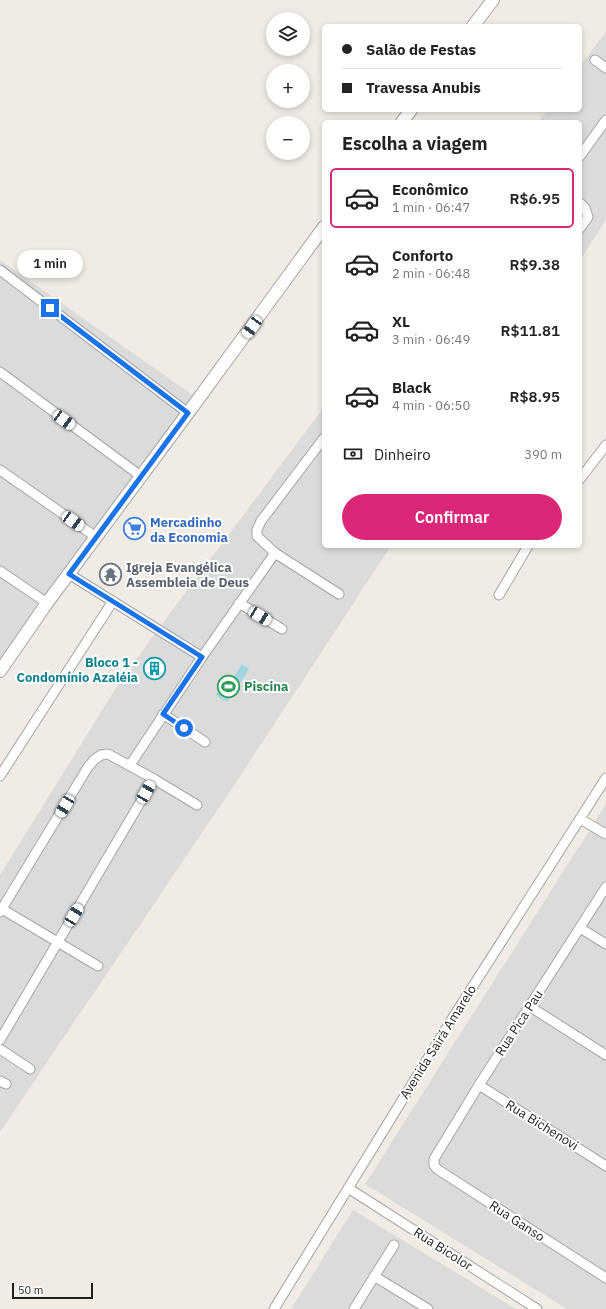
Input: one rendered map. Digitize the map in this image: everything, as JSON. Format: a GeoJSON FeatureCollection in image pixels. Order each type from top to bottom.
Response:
{"type":"FeatureCollection","features":[{"type":"Feature","properties":{"kind":"street"},"geometry":{"type":"LineString","coordinates":[[475,24],[493,0]]}},
{"type":"Feature","properties":{"kind":"street"},"geometry":{"type":"LineString","coordinates":[[595,60],[606,68]]}},
{"type":"Feature","properties":{"kind":"street"},"geometry":{"type":"LineString","coordinates":[[582,153],[606,120]]}},
{"type":"Feature","properties":{"kind":"street"},"geometry":{"type":"LineString","coordinates":[[582,205],[585,208],[588,217],[582,225]]}},
{"type":"Feature","properties":{"kind":"street"},"geometry":{"type":"LineString","coordinates":[[1,668],[47,603],[142,477],[322,231]]}},
{"type":"Feature","properties":{"kind":"street"},"geometry":{"type":"LineString","coordinates":[[0,270],[188,413]]}},
{"type":"Feature","properties":{"kind":"street"},"geometry":{"type":"LineString","coordinates":[[0,372],[142,477]]}},
{"type":"Feature","properties":{"kind":"street"},"geometry":{"type":"LineString","coordinates":[[322,441],[261,521],[257,530],[257,536],[275,553],[340,594]]}},
{"type":"Feature","properties":{"kind":"street"},"geometry":{"type":"LineString","coordinates":[[582,476],[606,445]]}},
{"type":"Feature","properties":{"kind":"street"},"geometry":{"type":"LineString","coordinates":[[0,470],[96,537]]}},
{"type":"Feature","properties":{"kind":"street"},"geometry":{"type":"LineString","coordinates":[[499,595],[527,548]]}},
{"type":"Feature","properties":{"kind":"street"},"geometry":{"type":"LineString","coordinates":[[130,765],[163,714],[275,553]]}},
{"type":"Feature","properties":{"kind":"street"},"geometry":{"type":"LineString","coordinates":[[0,571],[47,603]]}},
{"type":"Feature","properties":{"kind":"street"},"geometry":{"type":"LineString","coordinates":[[69,574],[202,657]]}},
{"type":"Feature","properties":{"kind":"street"},"geometry":{"type":"LineString","coordinates":[[0,776],[112,602]]}},
{"type":"Feature","properties":{"kind":"street"},"geometry":{"type":"LineString","coordinates":[[239,604],[282,629]]}},
{"type":"Feature","properties":{"kind":"street"},"geometry":{"type":"LineString","coordinates":[[163,714],[205,742]]}},
{"type":"Feature","properties":{"kind":"street"},"geometry":{"type":"LineString","coordinates":[[98,966],[1,910],[88,767],[101,755],[108,754],[130,765],[197,805]]}},
{"type":"Feature","properties":{"kind":"street","name":"Avenida Sairá Amarelo"},"geometry":{"type":"LineString","coordinates":[[274,1309],[456,1012],[606,778]]}},
{"type":"Feature","properties":{"kind":"street"},"geometry":{"type":"LineString","coordinates":[[0,1040],[154,779]]}},
{"type":"Feature","properties":{"kind":"street"},"geometry":{"type":"LineString","coordinates":[[580,818],[606,834]]}},
{"type":"Feature","properties":{"kind":"street","name":"Rua Pica Pau"},"geometry":{"type":"LineString","coordinates":[[434,1159],[479,1085],[606,887]]}},
{"type":"Feature","properties":{"kind":"street"},"geometry":{"type":"LineString","coordinates":[[580,928],[606,944]]}},
{"type":"Feature","properties":{"kind":"street"},"geometry":{"type":"LineString","coordinates":[[529,1006],[606,1055]]}},
{"type":"Feature","properties":{"kind":"street"},"geometry":{"type":"LineString","coordinates":[[0,1049],[30,1070]]}},
{"type":"Feature","properties":{"kind":"street","name":"Rua Bichenovi"},"geometry":{"type":"LineString","coordinates":[[479,1085],[606,1166]]}},
{"type":"Feature","properties":{"kind":"street","name":"Rua Ganso"},"geometry":{"type":"LineString","coordinates":[[434,1159],[434,1165],[437,1169],[606,1278]]}},
{"type":"Feature","properties":{"kind":"street","name":"Rua Bicolor"},"geometry":{"type":"LineString","coordinates":[[348,1188],[537,1309]]}},
{"type":"Feature","properties":{"kind":"street"},"geometry":{"type":"LineString","coordinates":[[354,1309],[394,1245]]}},
{"type":"Feature","properties":{"kind":"street"},"geometry":{"type":"LineString","coordinates":[[374,1276],[428,1309]]}},
{"type":"Feature","properties":{"kind":"shaded area"},"geometry":{"type":"Polygon","coordinates":[[[606,32],[606,220],[582,257],[582,120],[540,120],[546,112],[582,112],[582,63],[606,32]]]}},
{"type":"Feature","properties":{"kind":"shaded area"},"geometry":{"type":"Polygon","coordinates":[[[0,260],[197,398],[36,622],[0,679],[0,260]]]}},
{"type":"Feature","properties":{"kind":"shaded area"},"geometry":{"type":"Polygon","coordinates":[[[322,410],[322,548],[390,548],[239,778],[0,1132],[0,875],[114,691],[153,636],[322,410]]]}},
{"type":"Feature","properties":{"kind":"shaded area"},"geometry":{"type":"Polygon","coordinates":[[[606,804],[606,1309],[567,1309],[365,1184],[606,804]]]}},
{"type":"Feature","properties":{"kind":"shaded area"},"geometry":{"type":"Polygon","coordinates":[[[353,1210],[516,1309],[291,1309],[353,1210]]]}},
{"type":"Feature","properties":{"kind":"water","name":"Piscina"},"geometry":{"type":"Polygon","coordinates":[[[242,664],[249,669],[227,702],[216,695],[229,674],[234,677],[242,664]]]}},
{"type":"Feature","properties":{"kind":"place","name":"Mercadinho da Economia"},"geometry":{"type":"Point","coordinates":[134,529]}},
{"type":"Feature","properties":{"kind":"place","name":"Igreja Evangélica Assembleia de Deus"},"geometry":{"type":"Point","coordinates":[110,574]}},
{"type":"Feature","properties":{"kind":"place","name":"Bloco 1 - Condomínio Azaléia"},"geometry":{"type":"Point","coordinates":[154,669]}},
{"type":"Feature","properties":{"kind":"place","name":"Piscina"},"geometry":{"type":"Point","coordinates":[229,686]}},
{"type":"Feature","properties":{"kind":"route"},"geometry":{"type":"LineString","coordinates":[[50,308],[188,413],[69,574],[202,657],[163,714],[184,728]]}}]}
